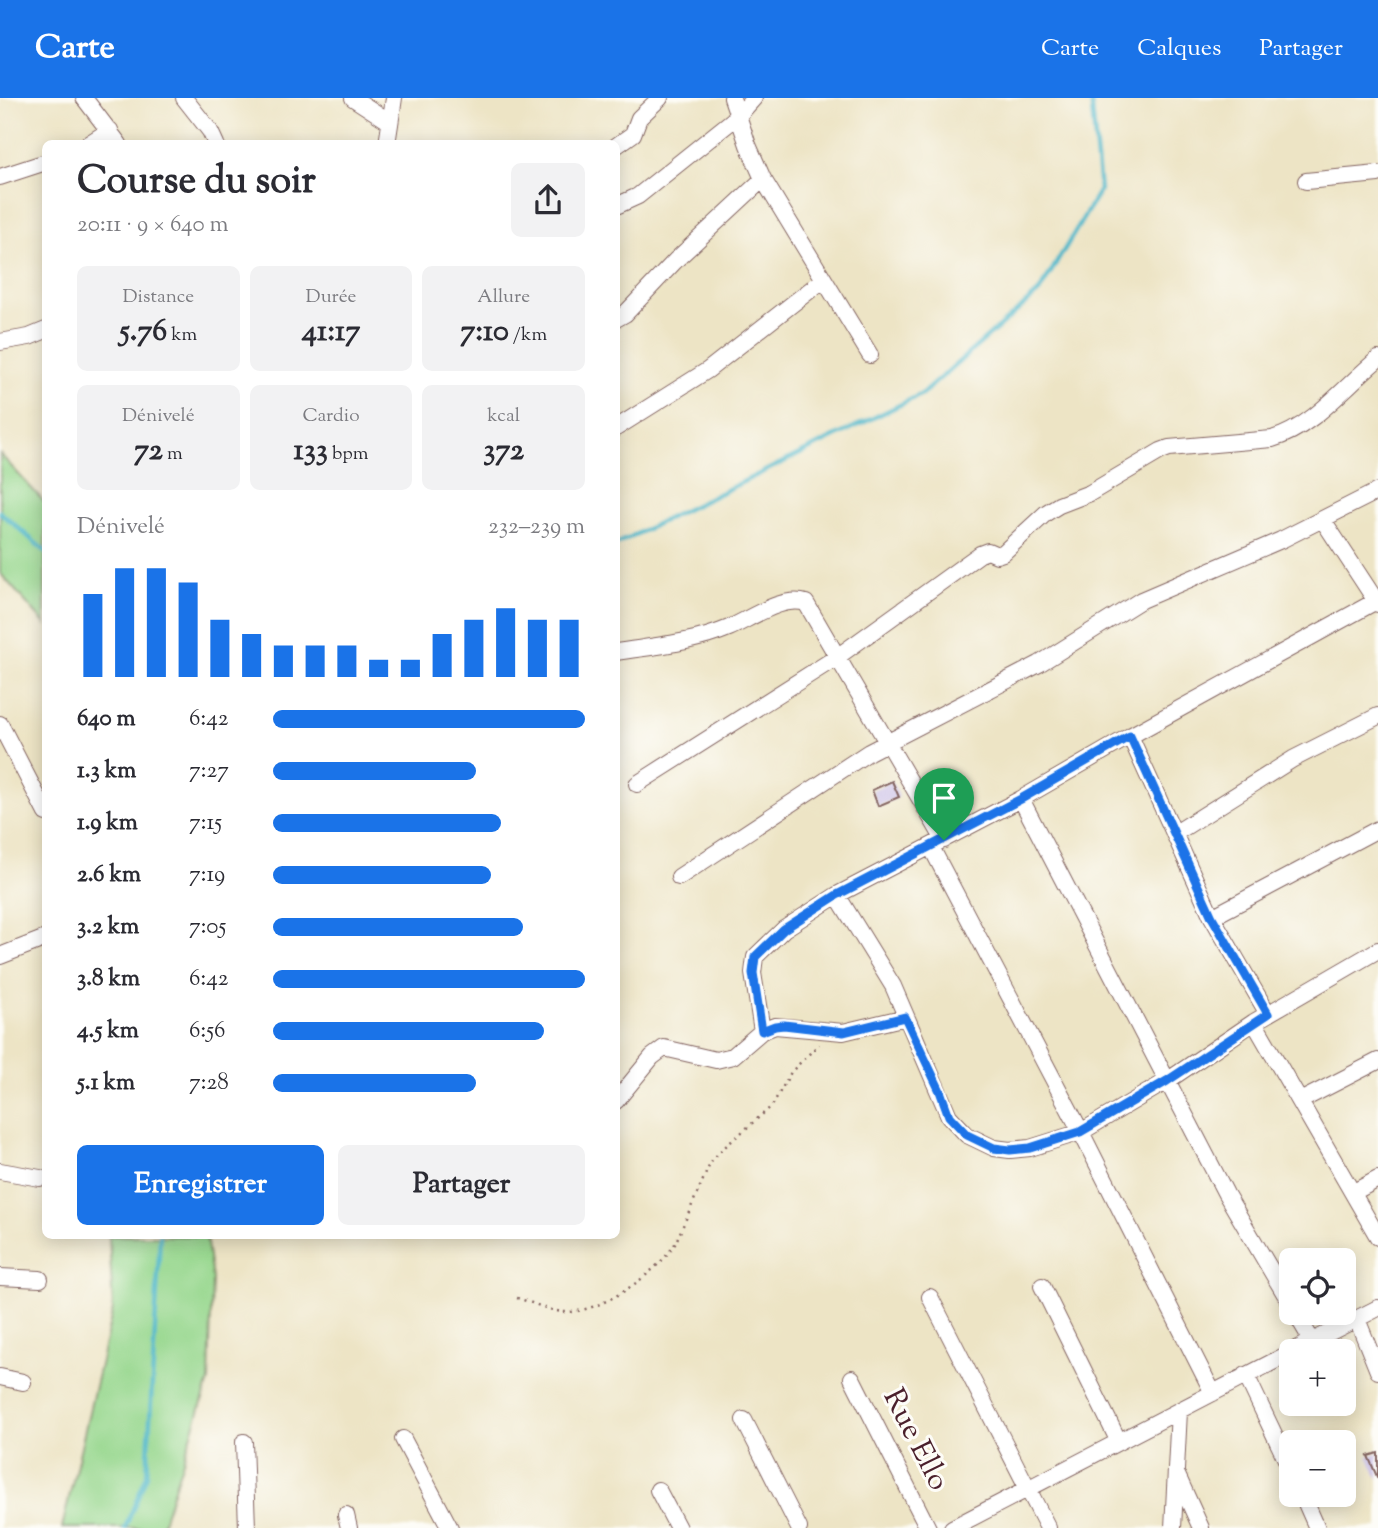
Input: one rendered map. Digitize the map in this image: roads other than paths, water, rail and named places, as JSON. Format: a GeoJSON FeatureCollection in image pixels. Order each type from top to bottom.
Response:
{"type":"FeatureCollection","features":[{"type":"Feature","properties":{"kind":"street"},"geometry":{"type":"LineString","coordinates":[[85,98],[115,137]]}},
{"type":"Feature","properties":{"kind":"street"},"geometry":{"type":"LineString","coordinates":[[184,98],[214,140]]}},
{"type":"Feature","properties":{"kind":"street"},"geometry":{"type":"LineString","coordinates":[[353,98],[390,122]]}},
{"type":"Feature","properties":{"kind":"street"},"geometry":{"type":"LineString","coordinates":[[388,140],[394,98]]}},
{"type":"Feature","properties":{"kind":"street"},"geometry":{"type":"LineString","coordinates":[[620,144],[627,141],[639,118],[660,98]]}},
{"type":"Feature","properties":{"kind":"street"},"geometry":{"type":"LineString","coordinates":[[732,98],[763,178],[870,355]]}},
{"type":"Feature","properties":{"kind":"street"},"geometry":{"type":"LineString","coordinates":[[620,204],[638,196],[738,116],[754,98]]}},
{"type":"Feature","properties":{"kind":"street"},"geometry":{"type":"LineString","coordinates":[[0,177],[42,163]]}},
{"type":"Feature","properties":{"kind":"street"},"geometry":{"type":"LineString","coordinates":[[1306,181],[1378,174]]}},
{"type":"Feature","properties":{"kind":"street"},"geometry":{"type":"LineString","coordinates":[[620,317],[763,178]]}},
{"type":"Feature","properties":{"kind":"street"},"geometry":{"type":"LineString","coordinates":[[620,425],[708,370],[823,280]]}},
{"type":"Feature","properties":{"kind":"street"},"geometry":{"type":"LineString","coordinates":[[0,342],[42,332]]}},
{"type":"Feature","properties":{"kind":"street"},"geometry":{"type":"LineString","coordinates":[[637,784],[837,657],[980,554],[988,551],[997,555],[1003,553],[1046,513],[1059,505],[1090,493],[1169,448],[1272,439],[1285,435],[1311,417],[1378,359]]}},
{"type":"Feature","properties":{"kind":"street"},"geometry":{"type":"LineString","coordinates":[[679,877],[869,752],[1039,664],[1141,600],[1323,520],[1378,491]]}},
{"type":"Feature","properties":{"kind":"street"},"geometry":{"type":"LineString","coordinates":[[762,1031],[753,973],[755,957],[784,929],[837,895],[1021,799],[1130,736],[1377,602],[1323,520]]}},
{"type":"Feature","properties":{"kind":"street"},"geometry":{"type":"LineString","coordinates":[[620,651],[703,638],[788,600],[806,603],[886,743],[1213,1393]]}},
{"type":"Feature","properties":{"kind":"street"},"geometry":{"type":"LineString","coordinates":[[1174,834],[1293,759],[1378,716]]}},
{"type":"Feature","properties":{"kind":"street"},"geometry":{"type":"LineString","coordinates":[[0,724],[42,805]]}},
{"type":"Feature","properties":{"kind":"street"},"geometry":{"type":"LineString","coordinates":[[1130,736],[1300,1101],[1378,1237]]}},
{"type":"Feature","properties":{"kind":"street"},"geometry":{"type":"LineString","coordinates":[[1021,799],[1226,1194],[1279,1284]]}},
{"type":"Feature","properties":{"kind":"street"},"geometry":{"type":"LineString","coordinates":[[1212,917],[1378,829]]}},
{"type":"Feature","properties":{"kind":"street"},"geometry":{"type":"LineString","coordinates":[[837,895],[893,986],[949,1116],[967,1135],[994,1148],[1010,1150],[1030,1148],[1080,1132],[1167,1081],[1261,1018],[1378,950]]}},
{"type":"Feature","properties":{"kind":"street"},"geometry":{"type":"LineString","coordinates":[[0,956],[42,939]]}},
{"type":"Feature","properties":{"kind":"street"},"geometry":{"type":"LineString","coordinates":[[620,1096],[652,1057],[664,1048],[716,1060],[733,1056],[762,1031],[775,1026],[844,1032],[905,1017]]}},
{"type":"Feature","properties":{"kind":"street"},"geometry":{"type":"LineString","coordinates":[[1300,1101],[1378,1061]]}},
{"type":"Feature","properties":{"kind":"street"},"geometry":{"type":"LineString","coordinates":[[0,1171],[40,1178]]}},
{"type":"Feature","properties":{"kind":"street"},"geometry":{"type":"LineString","coordinates":[[1354,1192],[1378,1179]]}},
{"type":"Feature","properties":{"kind":"street"},"geometry":{"type":"LineString","coordinates":[[0,1277],[40,1279]]}},
{"type":"Feature","properties":{"kind":"street"},"geometry":{"type":"LineString","coordinates":[[1042,1286],[1118,1440]]}},
{"type":"Feature","properties":{"kind":"street"},"geometry":{"type":"LineString","coordinates":[[930,1297],[1048,1528]]}},
{"type":"Feature","properties":{"kind":"street"},"geometry":{"type":"LineString","coordinates":[[1316,1339],[1378,1308]]}},
{"type":"Feature","properties":{"kind":"street"},"geometry":{"type":"LineString","coordinates":[[1357,1319],[1378,1371]]}},
{"type":"Feature","properties":{"kind":"street"},"geometry":{"type":"LineString","coordinates":[[952,1528],[1279,1358]]}},
{"type":"Feature","properties":{"kind":"street"},"geometry":{"type":"LineString","coordinates":[[1246,1375],[1279,1445]]}},
{"type":"Feature","properties":{"kind":"street"},"geometry":{"type":"LineString","coordinates":[[0,1377],[23,1382]]}},
{"type":"Feature","properties":{"kind":"street","name":"Rue Ello"},"geometry":{"type":"LineString","coordinates":[[852,1378],[928,1528]]}},
{"type":"Feature","properties":{"kind":"street"},"geometry":{"type":"LineString","coordinates":[[1173,1528],[1178,1410]]}},
{"type":"Feature","properties":{"kind":"street"},"geometry":{"type":"LineString","coordinates":[[744,1420],[799,1528]]}},
{"type":"Feature","properties":{"kind":"street"},"geometry":{"type":"LineString","coordinates":[[403,1439],[450,1528]]}},
{"type":"Feature","properties":{"kind":"street"},"geometry":{"type":"LineString","coordinates":[[244,1442],[247,1528]]}},
{"type":"Feature","properties":{"kind":"street"},"geometry":{"type":"LineString","coordinates":[[1176,1473],[1201,1528]]}},
{"type":"Feature","properties":{"kind":"street"},"geometry":{"type":"LineString","coordinates":[[658,1490],[678,1528]]}},
{"type":"Feature","properties":{"kind":"street"},"geometry":{"type":"LineString","coordinates":[[1308,1507],[1317,1528]]}},
{"type":"Feature","properties":{"kind":"waterway"},"geometry":{"type":"LineString","coordinates":[[620,542],[922,394],[1039,292],[1100,190],[1091,98]]}},
{"type":"Feature","properties":{"kind":"waterway"},"geometry":{"type":"LineString","coordinates":[[0,512],[42,549]]}},
{"type":"Feature","properties":{"kind":"waterway"},"geometry":{"type":"LineString","coordinates":[[125,1528],[147,1475],[160,1239]]}}]}
